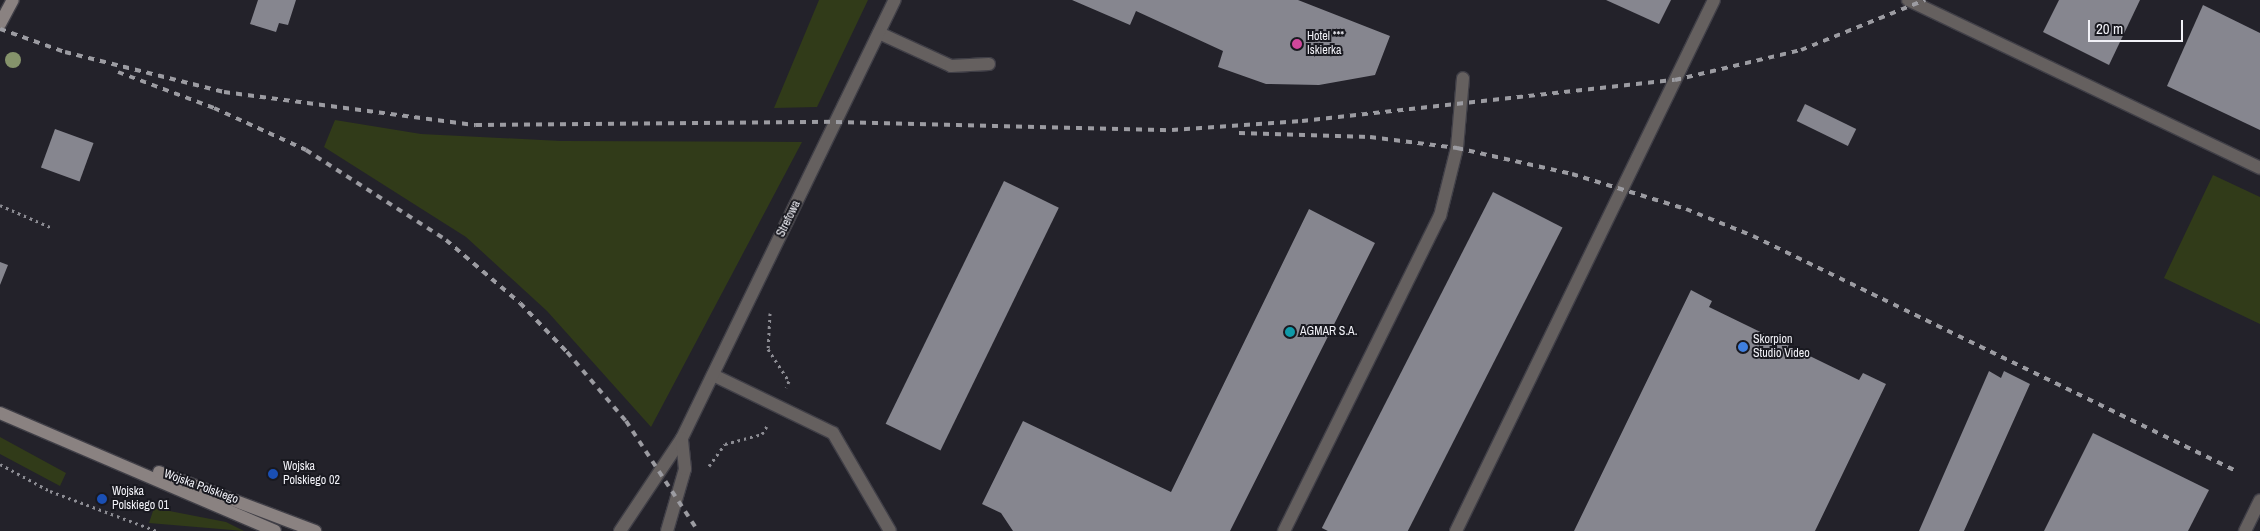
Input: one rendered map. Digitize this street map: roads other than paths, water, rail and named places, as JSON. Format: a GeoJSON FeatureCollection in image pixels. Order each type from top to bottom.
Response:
{"type":"FeatureCollection","features":[{"type":"Feature","properties":{"kind":"street"},"geometry":{"type":"LineString","coordinates":[[0,24],[13,0]]}},
{"type":"Feature","properties":{"kind":"street","name":"Strefowa"},"geometry":{"type":"LineString","coordinates":[[620,531],[682,438],[895,0]]}},
{"type":"Feature","properties":{"kind":"street"},"geometry":{"type":"LineString","coordinates":[[1456,531],[1714,0]]}},
{"type":"Feature","properties":{"kind":"street"},"geometry":{"type":"LineString","coordinates":[[1908,0],[2260,168]]}},
{"type":"Feature","properties":{"kind":"street"},"geometry":{"type":"LineString","coordinates":[[879,33],[951,66],[989,64]]}},
{"type":"Feature","properties":{"kind":"street"},"geometry":{"type":"LineString","coordinates":[[1284,531],[1440,216],[1457,148],[1462,78]]}},
{"type":"Feature","properties":{"kind":"street"},"geometry":{"type":"LineString","coordinates":[[713,375],[832,433],[890,531]]}},
{"type":"Feature","properties":{"kind":"street","name":"Wojska Polskiego"},"geometry":{"type":"LineString","coordinates":[[0,413],[86,448],[275,531]]}},
{"type":"Feature","properties":{"kind":"street"},"geometry":{"type":"LineString","coordinates":[[667,531],[685,469],[682,438]]}},
{"type":"Feature","properties":{"kind":"street","name":"Wojska Polskiego"},"geometry":{"type":"LineString","coordinates":[[86,448],[315,531]]}},
{"type":"Feature","properties":{"kind":"street"},"geometry":{"type":"LineString","coordinates":[[2245,531],[2260,500]]}},
{"type":"Feature","properties":{"kind":"railway"},"geometry":{"type":"LineString","coordinates":[[0,29],[65,52],[224,92],[476,125],[836,122],[1172,130],[1302,121],[1675,80],[1801,50],[1925,0]]}},
{"type":"Feature","properties":{"kind":"railway"},"geometry":{"type":"LineString","coordinates":[[118,72],[214,108],[306,150],[446,240],[520,303],[567,352],[626,421],[698,531]]}},
{"type":"Feature","properties":{"kind":"railway"},"geometry":{"type":"LineString","coordinates":[[1239,133],[1370,137],[1457,148],[1572,174],[1686,209],[1753,236],[2236,471]]}},
{"type":"Feature","properties":{"kind":"place","name":"Hotel *** Iskierka"},"geometry":{"type":"Point","coordinates":[1297,44]}},
{"type":"Feature","properties":{"kind":"place","name":"AGMAR S.A."},"geometry":{"type":"Point","coordinates":[1290,332]}},
{"type":"Feature","properties":{"kind":"place","name":"Skorpion Studio Video"},"geometry":{"type":"Point","coordinates":[1743,347]}},
{"type":"Feature","properties":{"kind":"place","name":"Wojska Polskiego 02"},"geometry":{"type":"Point","coordinates":[273,474]}},
{"type":"Feature","properties":{"kind":"place","name":"Wojska Polskiego 01"},"geometry":{"type":"Point","coordinates":[102,499]}}]}
